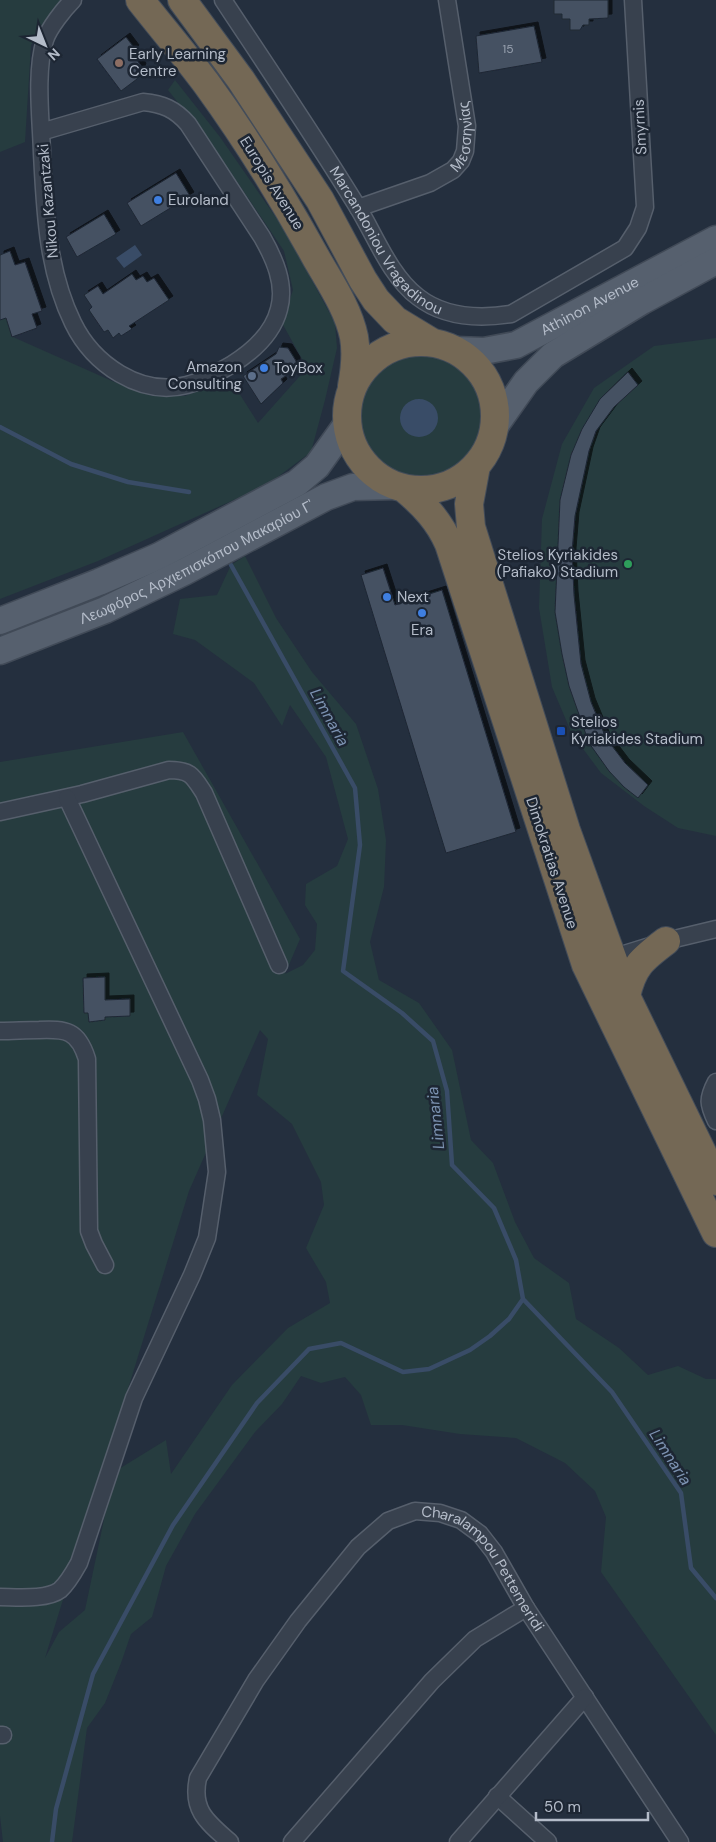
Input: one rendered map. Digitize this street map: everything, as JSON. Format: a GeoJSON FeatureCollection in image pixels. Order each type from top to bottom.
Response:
{"type":"FeatureCollection","features":[{"type":"Feature","properties":{"kind":"highway","name":"Europis Avenue"},"geometry":{"type":"LineString","coordinates":[[140,0],[205,82],[242,136],[294,218],[337,295],[354,337],[356,364],[352,388]]}},
{"type":"Feature","properties":{"kind":"highway","name":"Europis Avenue"},"geometry":{"type":"LineString","coordinates":[[182,0],[241,80],[320,200],[363,280],[376,300],[395,320],[444,347]]}},
{"type":"Feature","properties":{"kind":"highway"},"geometry":{"type":"LineString","coordinates":[[406,343],[444,347],[474,364],[487,382],[494,404],[495,426],[486,452],[476,466],[464,476],[445,486],[423,491],[400,488],[376,476],[364,465],[352,446],[347,424],[347,406],[352,388],[361,372],[381,354],[406,343]]}},
{"type":"Feature","properties":{"kind":"highway","name":"Dimokratias Avenue"},"geometry":{"type":"LineString","coordinates":[[476,466],[469,504],[471,527],[566,830],[626,996],[716,1181]]}},
{"type":"Feature","properties":{"kind":"highway","name":"Dimokratias Avenue"},"geometry":{"type":"LineString","coordinates":[[400,488],[429,512],[444,533],[449,544],[586,966],[716,1233]]}},
{"type":"Feature","properties":{"kind":"highway"},"geometry":{"type":"LineString","coordinates":[[626,996],[630,979],[636,967],[644,958],[666,941]]}},
{"type":"Feature","properties":{"kind":"main road","name":"Athinon Avenue"},"geometry":{"type":"LineString","coordinates":[[444,347],[484,352],[516,345],[716,239]]}},
{"type":"Feature","properties":{"kind":"main road","name":"Athinon Avenue"},"geometry":{"type":"LineString","coordinates":[[495,426],[526,382],[553,355],[642,301],[716,261]]}},
{"type":"Feature","properties":{"kind":"main road","name":"Λεωφόρος Αρχιεπισκόπου Μακαρίου Γ'"},"geometry":{"type":"LineString","coordinates":[[0,621],[159,556],[297,483],[320,462],[347,424]]}},
{"type":"Feature","properties":{"kind":"main road","name":"Λεωφόρος Αρχιεπισκόπου Μακαρίου Γ'"},"geometry":{"type":"LineString","coordinates":[[6,651],[106,610],[184,572],[326,496],[353,487],[400,488]]}},
{"type":"Feature","properties":{"kind":"street","name":"Nikou Kazantzaki"},"geometry":{"type":"LineString","coordinates":[[41,132],[143,102],[158,104],[179,114],[188,124],[262,237],[278,270],[281,288],[280,308],[272,325],[254,348],[242,359],[208,378],[185,386],[160,387],[135,381],[113,371],[94,353],[74,324],[59,288],[50,250],[41,132],[40,66],[46,39],[65,8],[73,0]]}},
{"type":"Feature","properties":{"kind":"street","name":"Marcandoniou Vragadinou"},"geometry":{"type":"LineString","coordinates":[[223,0],[296,109],[358,208],[380,248],[397,274],[416,296],[440,310],[456,314],[492,317],[512,314],[625,248]]}},
{"type":"Feature","properties":{"kind":"street","name":"Μεσσηνίας"},"geometry":{"type":"LineString","coordinates":[[358,208],[430,183],[453,170],[465,151],[468,126],[448,0]]}},
{"type":"Feature","properties":{"kind":"street","name":"Smyrnis"},"geometry":{"type":"LineString","coordinates":[[625,248],[638,228],[645,208],[633,0]]}},
{"type":"Feature","properties":{"kind":"street"},"geometry":{"type":"LineString","coordinates":[[0,812],[67,798],[169,770],[182,770],[188,773],[195,779],[204,793],[279,965]]}},
{"type":"Feature","properties":{"kind":"street"},"geometry":{"type":"LineString","coordinates":[[0,1597],[34,1596],[60,1590],[79,1563],[134,1398],[208,1238],[218,1172],[212,1120],[200,1080],[67,798]]}},
{"type":"Feature","properties":{"kind":"street"},"geometry":{"type":"LineString","coordinates":[[586,966],[666,941],[716,929]]}},
{"type":"Feature","properties":{"kind":"street"},"geometry":{"type":"LineString","coordinates":[[0,1031],[62,1029],[76,1038],[83,1047],[87,1059],[89,1224],[94,1244],[105,1265]]}},
{"type":"Feature","properties":{"kind":"street"},"geometry":{"type":"LineString","coordinates":[[713,1114],[710,1093],[716,1082]]}},
{"type":"Feature","properties":{"kind":"street","name":"Charalampou Pettemeridi"},"geometry":{"type":"LineString","coordinates":[[230,1842],[209,1824],[201,1813],[195,1791],[198,1778],[256,1680],[298,1621],[373,1532],[388,1521],[415,1511],[440,1513],[461,1520],[480,1534],[494,1552],[526,1608],[680,1842]]}},
{"type":"Feature","properties":{"kind":"street"},"geometry":{"type":"LineString","coordinates":[[292,1842],[432,1680],[475,1639],[526,1608]]}},
{"type":"Feature","properties":{"kind":"street"},"geometry":{"type":"LineString","coordinates":[[458,1842],[585,1697]]}},
{"type":"Feature","properties":{"kind":"street"},"geometry":{"type":"LineString","coordinates":[[497,1796],[548,1842]]}},
{"type":"Feature","properties":{"kind":"green space"},"geometry":{"type":"Polygon","coordinates":[[[0,0],[64,0],[31,45],[25,142],[0,152],[0,0]]]}},
{"type":"Feature","properties":{"kind":"green space"},"geometry":{"type":"Polygon","coordinates":[[[175,80],[220,137],[284,229],[335,323],[337,348],[311,452],[267,485],[98,561],[0,599],[0,299],[13,337],[112,381],[152,396],[185,396],[230,379],[258,423],[307,368],[282,323],[293,290],[284,251],[217,152],[168,90],[175,80]]]}},
{"type":"Feature","properties":{"kind":"green space","name":"Stelios Kyriakides (Pafiako) Stadium"},"geometry":{"type":"Polygon","coordinates":[[[716,338],[716,836],[678,828],[644,806],[601,773],[572,734],[552,687],[539,608],[542,519],[562,444],[594,388],[654,346],[716,338]]]}},
{"type":"Feature","properties":{"kind":"green space"},"geometry":{"type":"Polygon","coordinates":[[[420,355],[444,360],[464,374],[478,394],[483,418],[478,442],[464,462],[444,476],[420,481],[396,476],[376,462],[362,442],[357,418],[362,394],[376,374],[396,360],[420,355]]]}},
{"type":"Feature","properties":{"kind":"green space"},"geometry":{"type":"Polygon","coordinates":[[[245,556],[276,618],[312,672],[356,724],[378,789],[386,840],[384,887],[370,942],[379,980],[419,1003],[452,1050],[471,1140],[493,1163],[515,1222],[534,1258],[569,1283],[576,1319],[619,1348],[648,1375],[678,1366],[706,1379],[716,1379],[716,1735],[601,1572],[606,1517],[595,1491],[565,1463],[516,1438],[460,1434],[402,1425],[371,1425],[361,1395],[345,1377],[321,1383],[301,1376],[282,1404],[255,1432],[195,1514],[166,1566],[152,1617],[131,1634],[105,1703],[87,1728],[72,1842],[3,1842],[0,1816],[0,762],[183,732],[300,939],[285,974],[303,965],[315,950],[317,924],[305,905],[306,884],[337,866],[348,839],[326,757],[290,705],[282,726],[254,683],[195,640],[173,634],[180,599],[217,595],[231,565],[245,556]],[[260,1030],[189,1191],[45,1658],[59,1632],[85,1610],[114,1472],[166,1440],[171,1474],[232,1385],[288,1328],[330,1303],[326,1282],[306,1248],[324,1205],[321,1182],[292,1124],[257,1095],[268,1039],[260,1030]]]}},
{"type":"Feature","properties":{"kind":"water"},"geometry":{"type":"Polygon","coordinates":[[[135,245],[142,255],[124,268],[116,258],[135,245]]]}},
{"type":"Feature","properties":{"kind":"water"},"geometry":{"type":"Polygon","coordinates":[[[419,399],[426,400],[432,405],[437,411],[437,425],[432,431],[426,436],[419,437],[412,436],[406,431],[401,425],[400,418],[401,411],[406,405],[412,400],[419,399]]]}},
{"type":"Feature","properties":{"kind":"building"},"geometry":{"type":"Polygon","coordinates":[[[554,0],[608,0],[608,18],[589,19],[589,25],[583,25],[580,30],[570,30],[570,19],[562,19],[562,14],[554,14],[554,0]]]}},
{"type":"Feature","properties":{"kind":"building"},"geometry":{"type":"Polygon","coordinates":[[[534,26],[542,62],[479,73],[476,36],[534,26]]]}},
{"type":"Feature","properties":{"kind":"building","name":"Early Learning Centre"},"geometry":{"type":"Polygon","coordinates":[[[126,37],[135,49],[131,52],[142,67],[137,79],[121,91],[97,59],[126,37]]]}},
{"type":"Feature","properties":{"kind":"building","name":"Euroland"},"geometry":{"type":"Polygon","coordinates":[[[176,173],[190,196],[141,226],[127,203],[176,173]]]}},
{"type":"Feature","properties":{"kind":"building"},"geometry":{"type":"Polygon","coordinates":[[[104,214],[116,234],[77,257],[66,237],[104,214]]]}},
{"type":"Feature","properties":{"kind":"building"},"geometry":{"type":"Polygon","coordinates":[[[10,251],[15,265],[25,262],[42,311],[32,314],[37,328],[12,337],[6,318],[0,320],[0,255],[10,251]]]}},
{"type":"Feature","properties":{"kind":"building"},"geometry":{"type":"Polygon","coordinates":[[[132,274],[136,280],[143,276],[147,282],[154,278],[169,300],[129,326],[132,329],[121,336],[119,333],[113,338],[108,330],[104,332],[89,310],[92,307],[84,295],[98,286],[103,294],[132,274]]]}},
{"type":"Feature","properties":{"kind":"building"},"geometry":{"type":"Polygon","coordinates":[[[279,347],[288,348],[296,361],[296,369],[281,379],[283,383],[261,404],[243,376],[276,354],[279,347]]]}},
{"type":"Feature","properties":{"kind":"building"},"geometry":{"type":"Polygon","coordinates":[[[628,372],[638,385],[614,407],[596,431],[589,451],[575,516],[572,552],[581,664],[591,702],[606,738],[625,763],[648,785],[638,798],[609,771],[589,743],[569,686],[555,612],[560,500],[571,455],[582,429],[600,399],[628,372]]]}},
{"type":"Feature","properties":{"kind":"building"},"geometry":{"type":"Polygon","coordinates":[[[383,568],[395,605],[442,590],[516,832],[446,853],[361,575],[383,568]]]}},
{"type":"Feature","properties":{"kind":"building"},"geometry":{"type":"Polygon","coordinates":[[[105,977],[105,1000],[130,999],[130,1016],[105,1017],[105,1020],[89,1022],[88,1013],[84,1013],[83,978],[105,977]]]}},
{"type":"Feature","properties":{"kind":"waterway","name":"Limnaria"},"geometry":{"type":"LineString","coordinates":[[0,427],[71,464],[128,482],[189,492]]}},
{"type":"Feature","properties":{"kind":"waterway","name":"Limnaria"},"geometry":{"type":"LineString","coordinates":[[231,565],[355,788],[360,845],[343,971],[402,1013],[433,1041],[447,1091],[452,1165],[494,1208],[516,1260],[523,1299],[612,1392],[681,1493],[691,1568],[716,1598]]}},
{"type":"Feature","properties":{"kind":"waterway"},"geometry":{"type":"LineString","coordinates":[[52,1842],[56,1809],[93,1674],[173,1525],[257,1403],[309,1349],[341,1343],[403,1372],[429,1369],[470,1350],[490,1336],[509,1319],[523,1299]]}},
{"type":"Feature","properties":{"kind":"place","name":"Early Learning Centre"},"geometry":{"type":"Point","coordinates":[119,63]}},
{"type":"Feature","properties":{"kind":"place","name":"Euroland"},"geometry":{"type":"Point","coordinates":[158,200]}},
{"type":"Feature","properties":{"kind":"place","name":"ToyBox"},"geometry":{"type":"Point","coordinates":[264,368]}},
{"type":"Feature","properties":{"kind":"place","name":"Amazon Consulting"},"geometry":{"type":"Point","coordinates":[252,376]}},
{"type":"Feature","properties":{"kind":"place","name":"Stelios Kyriakides (Pafiako) Stadium"},"geometry":{"type":"Point","coordinates":[628,564]}},
{"type":"Feature","properties":{"kind":"place","name":"Next"},"geometry":{"type":"Point","coordinates":[387,597]}},
{"type":"Feature","properties":{"kind":"place","name":"Era"},"geometry":{"type":"Point","coordinates":[422,613]}},
{"type":"Feature","properties":{"kind":"place","name":"Stelios Kyriakides Stadium"},"geometry":{"type":"Point","coordinates":[561,731]}}]}
